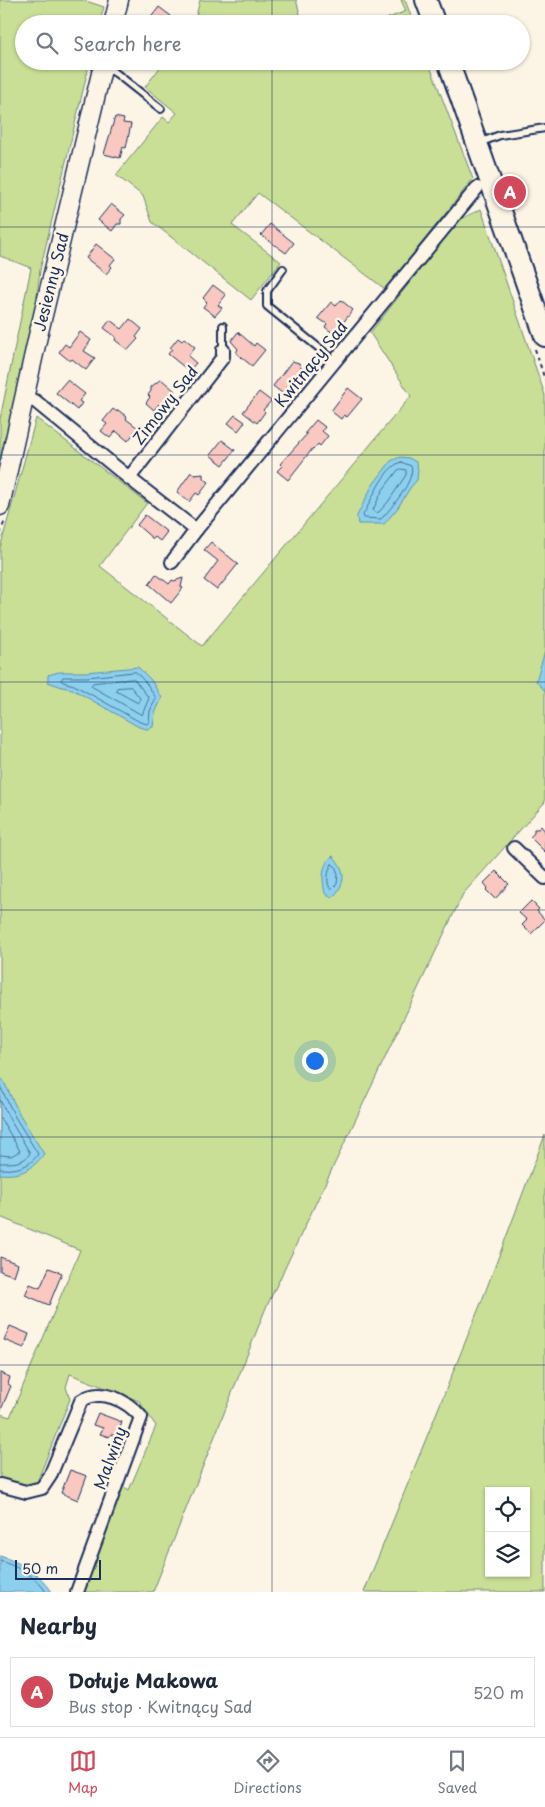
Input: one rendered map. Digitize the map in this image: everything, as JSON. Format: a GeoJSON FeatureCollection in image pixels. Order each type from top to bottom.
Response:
{"type":"FeatureCollection","features":[{"type":"Feature","properties":{"kind":"main road"},"geometry":{"type":"LineString","coordinates":[[426,0],[432,15]]}},
{"type":"Feature","properties":{"kind":"main road"},"geometry":{"type":"LineString","coordinates":[[451,70],[541,311],[545,336]]}},
{"type":"Feature","properties":{"kind":"street"},"geometry":{"type":"LineString","coordinates":[[114,15],[116,1]]}},
{"type":"Feature","properties":{"kind":"street","name":"Jesienny Sad"},"geometry":{"type":"LineString","coordinates":[[0,505],[102,70]]}},
{"type":"Feature","properties":{"kind":"street","name":"Kwitnący Sad"},"geometry":{"type":"LineString","coordinates":[[172,562],[196,530],[477,188]]}},
{"type":"Feature","properties":{"kind":"street","name":"Zimowy Sad"},"geometry":{"type":"LineString","coordinates":[[129,478],[223,357],[223,350]]}},
{"type":"Feature","properties":{"kind":"street"},"geometry":{"type":"LineString","coordinates":[[24,399],[34,401],[196,530]]}},
{"type":"Feature","properties":{"kind":"street"},"geometry":{"type":"LineString","coordinates":[[514,848],[545,878]]}},
{"type":"Feature","properties":{"kind":"street","name":"Malwiny"},"geometry":{"type":"LineString","coordinates":[[0,1485],[26,1492],[42,1488],[50,1476],[81,1401],[89,1395],[106,1395],[118,1399],[141,1417],[77,1592]]}},
{"type":"Feature","properties":{"kind":"lane"},"geometry":{"type":"LineString","coordinates":[[111,70],[161,109]]}},
{"type":"Feature","properties":{"kind":"lane"},"geometry":{"type":"LineString","coordinates":[[477,143],[500,135],[545,128]]}},
{"type":"Feature","properties":{"kind":"lane"},"geometry":{"type":"LineString","coordinates":[[283,269],[267,291],[267,306],[335,361]]}},
{"type":"Feature","properties":{"kind":"lane"},"geometry":{"type":"LineString","coordinates":[[223,326],[223,350]]}},
{"type":"Feature","properties":{"kind":"green space"},"geometry":{"type":"Polygon","coordinates":[[[0,0],[83,0],[104,7],[102,15],[15,15],[15,70],[88,70],[40,270],[36,305],[0,468],[0,419],[31,268],[0,256],[0,0]]]}},
{"type":"Feature","properties":{"kind":"green space"},"geometry":{"type":"Polygon","coordinates":[[[200,0],[296,0],[300,15],[196,15],[200,0]]]}},
{"type":"Feature","properties":{"kind":"green space"},"geometry":{"type":"Polygon","coordinates":[[[401,0],[405,0],[411,15],[396,15],[406,11],[401,0]]]}},
{"type":"Feature","properties":{"kind":"green space"},"geometry":{"type":"Polygon","coordinates":[[[158,70],[431,70],[473,179],[385,289],[258,193],[232,225],[281,262],[251,300],[152,222],[143,196],[116,175],[163,117],[169,122],[177,113],[145,87],[158,70]]]}},
{"type":"Feature","properties":{"kind":"green space"},"geometry":{"type":"Polygon","coordinates":[[[481,209],[545,395],[545,802],[463,894],[265,1310],[153,1592],[82,1592],[121,1485],[129,1490],[156,1426],[139,1401],[70,1374],[66,1387],[70,1399],[37,1482],[28,1487],[0,1479],[0,1414],[10,1417],[80,1250],[0,1217],[0,548],[36,418],[147,503],[100,566],[202,646],[411,396],[370,333],[459,220],[481,209]]]}},
{"type":"Feature","properties":{"kind":"green space"},"geometry":{"type":"Polygon","coordinates":[[[545,1135],[545,1592],[364,1592],[481,1303],[545,1135]]]}},
{"type":"Feature","properties":{"kind":"water"},"geometry":{"type":"Polygon","coordinates":[[[400,457],[409,458],[416,462],[418,470],[417,480],[384,524],[358,524],[357,516],[372,486],[391,461],[400,457]]]}},
{"type":"Feature","properties":{"kind":"water"},"geometry":{"type":"Polygon","coordinates":[[[545,651],[545,691],[536,681],[545,651]]]}},
{"type":"Feature","properties":{"kind":"water"},"geometry":{"type":"Polygon","coordinates":[[[138,667],[151,680],[162,698],[155,713],[153,727],[147,729],[139,727],[72,689],[48,682],[48,675],[59,672],[86,672],[138,667]]]}},
{"type":"Feature","properties":{"kind":"water"},"geometry":{"type":"Polygon","coordinates":[[[333,856],[341,867],[343,877],[340,888],[332,898],[325,893],[323,878],[326,863],[333,856]]]}},
{"type":"Feature","properties":{"kind":"water"},"geometry":{"type":"Polygon","coordinates":[[[0,1078],[3,1080],[20,1115],[44,1154],[30,1168],[20,1173],[0,1174],[0,1078]]]}},
{"type":"Feature","properties":{"kind":"water"},"geometry":{"type":"Polygon","coordinates":[[[0,1556],[36,1574],[52,1592],[0,1592],[0,1556]]]}},
{"type":"Feature","properties":{"kind":"building"},"geometry":{"type":"Polygon","coordinates":[[[159,7],[170,15],[153,15],[159,7]]]}},
{"type":"Feature","properties":{"kind":"building"},"geometry":{"type":"Polygon","coordinates":[[[115,117],[124,119],[123,123],[131,124],[126,148],[123,147],[120,158],[104,154],[115,117]]]}},
{"type":"Feature","properties":{"kind":"building"},"geometry":{"type":"Polygon","coordinates":[[[111,204],[125,215],[121,219],[121,224],[117,224],[112,231],[98,220],[111,204]]]}},
{"type":"Feature","properties":{"kind":"building"},"geometry":{"type":"Polygon","coordinates":[[[270,224],[294,243],[286,253],[261,235],[270,224]]]}},
{"type":"Feature","properties":{"kind":"building"},"geometry":{"type":"Polygon","coordinates":[[[96,244],[115,259],[110,265],[112,267],[106,274],[86,258],[96,244]]]}},
{"type":"Feature","properties":{"kind":"building"},"geometry":{"type":"Polygon","coordinates":[[[213,285],[226,295],[218,305],[222,308],[215,316],[203,307],[207,302],[203,298],[213,285]]]}},
{"type":"Feature","properties":{"kind":"building"},"geometry":{"type":"Polygon","coordinates":[[[341,300],[353,310],[334,334],[325,327],[327,324],[318,318],[331,302],[336,306],[341,300]]]}},
{"type":"Feature","properties":{"kind":"building"},"geometry":{"type":"Polygon","coordinates":[[[130,319],[142,329],[136,337],[138,339],[128,350],[104,328],[110,320],[122,329],[130,319]]]}},
{"type":"Feature","properties":{"kind":"building"},"geometry":{"type":"Polygon","coordinates":[[[80,332],[91,340],[84,351],[95,358],[86,370],[59,352],[65,344],[69,347],[80,332]]]}},
{"type":"Feature","properties":{"kind":"building"},"geometry":{"type":"Polygon","coordinates":[[[238,332],[254,346],[256,343],[265,350],[252,366],[236,353],[238,349],[231,341],[238,332]]]}},
{"type":"Feature","properties":{"kind":"building"},"geometry":{"type":"Polygon","coordinates":[[[178,338],[182,341],[184,338],[195,347],[188,356],[196,363],[189,371],[168,354],[178,338]]]}},
{"type":"Feature","properties":{"kind":"building"},"geometry":{"type":"Polygon","coordinates":[[[292,361],[299,363],[303,369],[282,393],[273,386],[292,361]]]}},
{"type":"Feature","properties":{"kind":"building"},"geometry":{"type":"Polygon","coordinates":[[[161,379],[175,391],[161,406],[159,404],[154,410],[146,403],[150,397],[148,395],[151,387],[161,379]]]}},
{"type":"Feature","properties":{"kind":"building"},"geometry":{"type":"Polygon","coordinates":[[[67,380],[85,394],[79,401],[82,403],[77,410],[56,393],[67,380]]]}},
{"type":"Feature","properties":{"kind":"building"},"geometry":{"type":"Polygon","coordinates":[[[348,388],[362,399],[347,417],[344,415],[341,419],[331,411],[348,388]]]}},
{"type":"Feature","properties":{"kind":"building"},"geometry":{"type":"Polygon","coordinates":[[[259,392],[271,401],[263,410],[265,412],[257,423],[243,412],[259,392]]]}},
{"type":"Feature","properties":{"kind":"building"},"geometry":{"type":"Polygon","coordinates":[[[113,409],[117,412],[118,410],[138,428],[128,441],[116,431],[110,438],[101,431],[107,424],[103,421],[113,409]]]}},
{"type":"Feature","properties":{"kind":"building"},"geometry":{"type":"Polygon","coordinates":[[[235,415],[245,422],[238,431],[228,423],[235,415]]]}},
{"type":"Feature","properties":{"kind":"building"},"geometry":{"type":"Polygon","coordinates":[[[316,420],[325,427],[322,431],[328,436],[320,446],[318,444],[313,448],[288,480],[277,471],[282,466],[280,464],[307,434],[305,433],[316,420]]]}},
{"type":"Feature","properties":{"kind":"building"},"geometry":{"type":"Polygon","coordinates":[[[222,440],[235,450],[223,465],[210,455],[222,440]]]}},
{"type":"Feature","properties":{"kind":"building"},"geometry":{"type":"Polygon","coordinates":[[[191,472],[195,475],[203,474],[203,478],[209,482],[199,495],[196,493],[189,502],[177,492],[191,472]]]}},
{"type":"Feature","properties":{"kind":"building"},"geometry":{"type":"Polygon","coordinates":[[[145,515],[167,532],[160,541],[155,537],[153,539],[137,525],[145,515]]]}},
{"type":"Feature","properties":{"kind":"building"},"geometry":{"type":"Polygon","coordinates":[[[211,542],[238,564],[217,590],[204,580],[218,561],[204,550],[211,542]]]}},
{"type":"Feature","properties":{"kind":"building"},"geometry":{"type":"Polygon","coordinates":[[[156,574],[169,584],[172,580],[183,578],[181,587],[183,588],[171,603],[149,584],[156,574]]]}},
{"type":"Feature","properties":{"kind":"building"},"geometry":{"type":"Polygon","coordinates":[[[541,826],[545,831],[545,852],[530,837],[534,833],[534,829],[538,829],[541,826]]]}},
{"type":"Feature","properties":{"kind":"building"},"geometry":{"type":"Polygon","coordinates":[[[496,871],[509,884],[495,899],[486,890],[488,888],[484,883],[496,871]]]}},
{"type":"Feature","properties":{"kind":"building"},"geometry":{"type":"Polygon","coordinates":[[[531,901],[539,909],[537,911],[545,920],[531,934],[522,925],[527,920],[519,913],[531,901]]]}},
{"type":"Feature","properties":{"kind":"building"},"geometry":{"type":"Polygon","coordinates":[[[0,1257],[18,1264],[14,1276],[0,1271],[0,1257]]]}},
{"type":"Feature","properties":{"kind":"building"},"geometry":{"type":"Polygon","coordinates":[[[49,1268],[62,1273],[49,1305],[25,1295],[30,1284],[40,1288],[49,1268]]]}},
{"type":"Feature","properties":{"kind":"building"},"geometry":{"type":"Polygon","coordinates":[[[10,1326],[29,1334],[24,1348],[4,1340],[10,1326]]]}},
{"type":"Feature","properties":{"kind":"building"},"geometry":{"type":"Polygon","coordinates":[[[0,1373],[10,1377],[8,1384],[11,1386],[0,1412],[0,1373]]]}},
{"type":"Feature","properties":{"kind":"building"},"geometry":{"type":"Polygon","coordinates":[[[98,1413],[122,1422],[117,1437],[111,1434],[109,1437],[100,1434],[103,1428],[93,1425],[98,1413]]]}},
{"type":"Feature","properties":{"kind":"building"},"geometry":{"type":"Polygon","coordinates":[[[70,1470],[87,1476],[78,1500],[61,1493],[70,1470]]]}},
{"type":"Feature","properties":{"kind":"place","name":"Dołuje Makowa"},"geometry":{"type":"Point","coordinates":[510,192]}}]}
